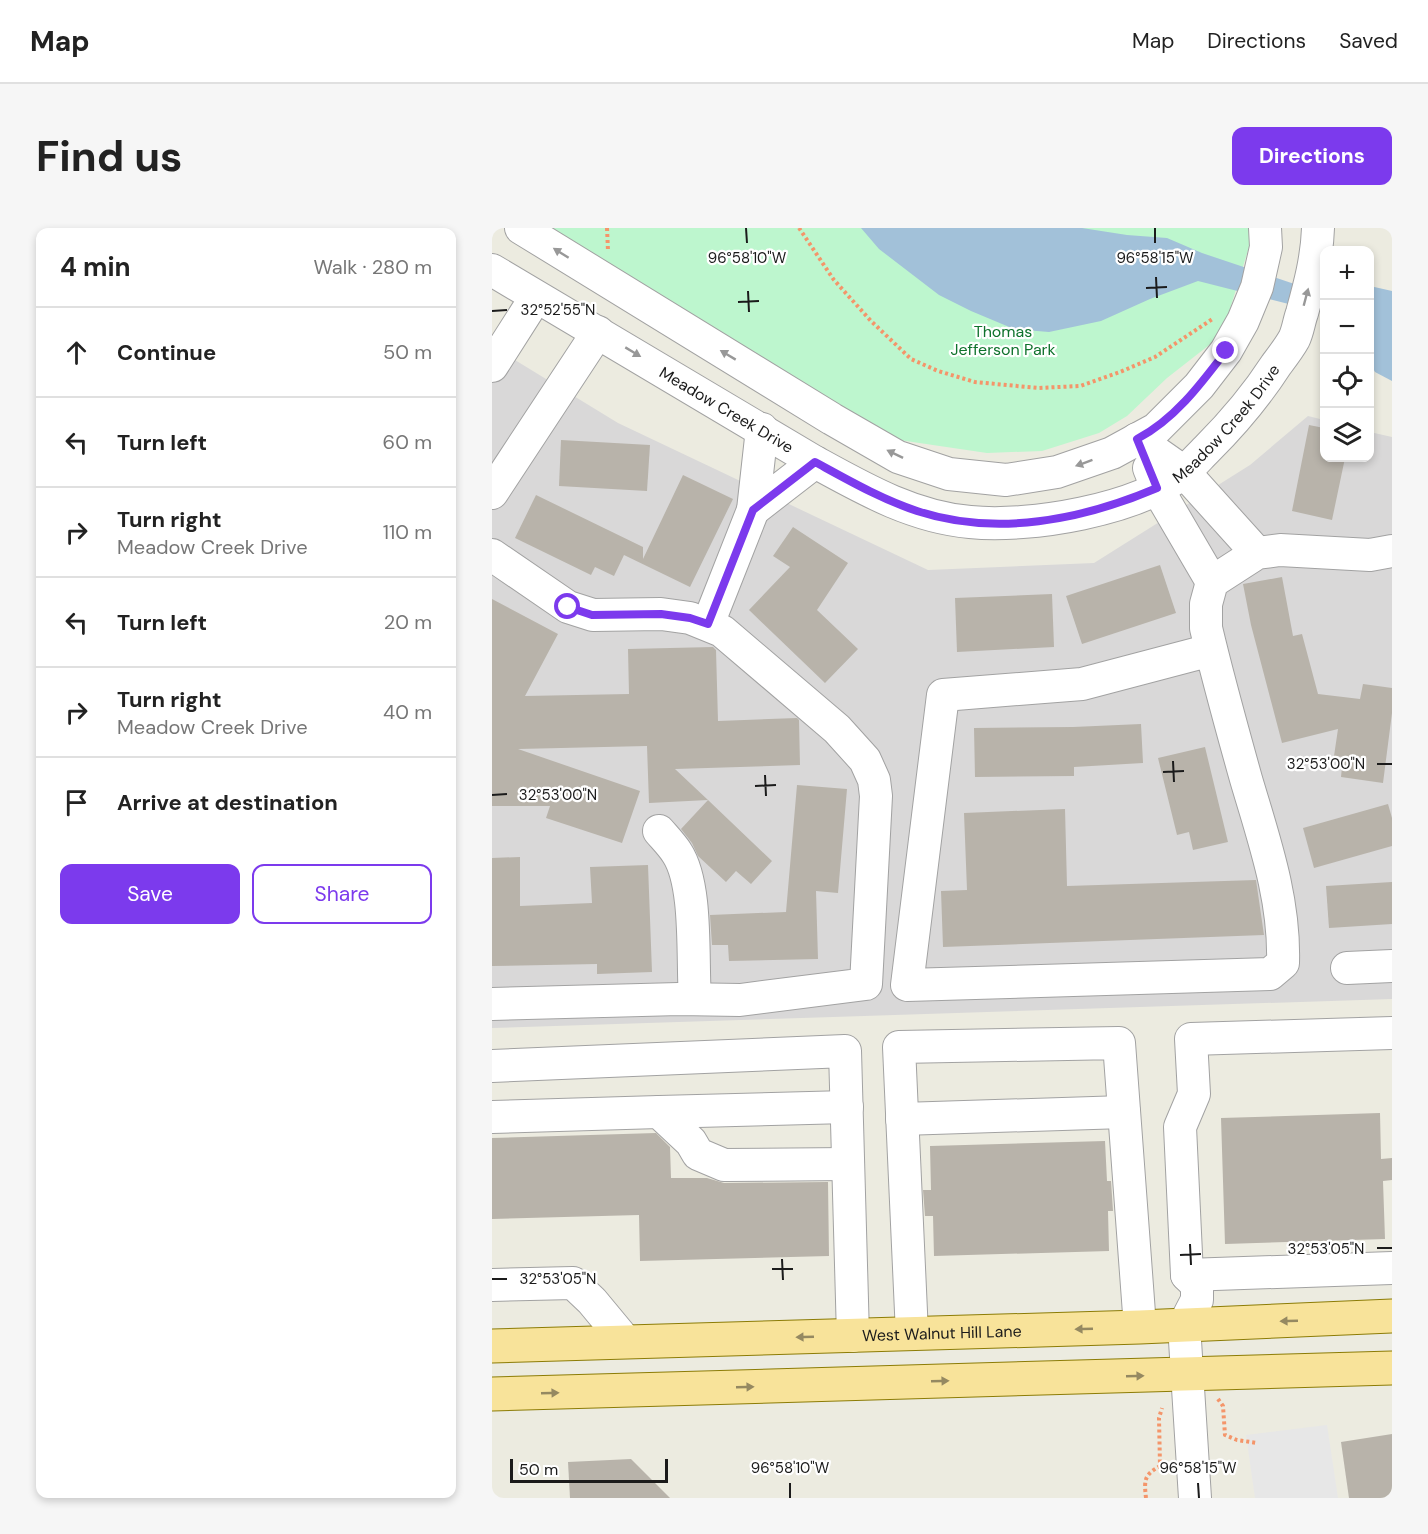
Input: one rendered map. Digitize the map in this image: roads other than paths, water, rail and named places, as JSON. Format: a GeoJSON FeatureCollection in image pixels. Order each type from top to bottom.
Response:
{"type":"FeatureCollection","features":[{"type":"Feature","properties":{"kind":"main road","name":"West Walnut Hill Lane"},"geometry":{"type":"LineString","coordinates":[[492,1346],[1140,1327],[1392,1316]]}},
{"type":"Feature","properties":{"kind":"main road"},"geometry":{"type":"LineString","coordinates":[[492,1394],[1392,1368]]}},
{"type":"Feature","properties":{"kind":"street"},"geometry":{"type":"LineString","coordinates":[[521,228],[898,457],[950,474],[1006,480],[1056,472],[1112,453],[1156,429],[1199,386],[1226,351],[1230,318],[1257,287],[1266,237]]}},
{"type":"Feature","properties":{"kind":"street","name":"Meadow Creek Drive"},"geometry":{"type":"LineString","coordinates":[[492,270],[869,492],[919,512],[970,522],[1031,522],[1062,518],[1128,500],[1157,488],[1184,472],[1233,423],[1264,384],[1294,338],[1317,242]]}},
{"type":"Feature","properties":{"kind":"street"},"geometry":{"type":"LineString","coordinates":[[492,366],[536,297]]}},
{"type":"Feature","properties":{"kind":"street"},"geometry":{"type":"LineString","coordinates":[[492,493],[598,332]]}},
{"type":"Feature","properties":{"kind":"street"},"geometry":{"type":"LineString","coordinates":[[708,624],[753,510],[762,429]]}},
{"type":"Feature","properties":{"kind":"street"},"geometry":{"type":"LineString","coordinates":[[1137,439],[1184,472],[1257,553]]}},
{"type":"Feature","properties":{"kind":"street"},"geometry":{"type":"LineString","coordinates":[[1137,439],[1157,488],[1212,582]]}},
{"type":"Feature","properties":{"kind":"street"},"geometry":{"type":"LineString","coordinates":[[753,510],[815,462]]}},
{"type":"Feature","properties":{"kind":"street"},"geometry":{"type":"LineString","coordinates":[[1211,650],[1082,684],[943,695],[907,985],[1270,974],[1283,963],[1284,940],[1274,873],[1211,650],[1206,628],[1206,604],[1212,582],[1257,553],[1280,550],[1370,555],[1392,550]]}},
{"type":"Feature","properties":{"kind":"street"},"geometry":{"type":"LineString","coordinates":[[492,555],[568,607],[592,615],[661,614],[690,618],[722,631],[837,729],[865,760],[874,780],[876,796],[866,984],[740,1000],[492,1004]]}},
{"type":"Feature","properties":{"kind":"street"},"geometry":{"type":"LineString","coordinates":[[659,831],[677,853],[685,871],[691,914],[695,999]]}},
{"type":"Feature","properties":{"kind":"street"},"geometry":{"type":"LineString","coordinates":[[1347,968],[1392,966]]}},
{"type":"Feature","properties":{"kind":"street"},"geometry":{"type":"LineString","coordinates":[[1195,1498],[1184,1325],[1197,1300],[1197,1285],[1187,1275],[1180,1128],[1194,1094],[1191,1039],[1392,1033]]}},
{"type":"Feature","properties":{"kind":"street"},"geometry":{"type":"LineString","coordinates":[[912,1334],[899,1047],[1119,1043],[1140,1327]]}},
{"type":"Feature","properties":{"kind":"street"},"geometry":{"type":"LineString","coordinates":[[492,1066],[845,1051],[853,1336]]}},
{"type":"Feature","properties":{"kind":"street"},"geometry":{"type":"LineString","coordinates":[[492,1117],[847,1107]]}},
{"type":"Feature","properties":{"kind":"street"},"geometry":{"type":"LineString","coordinates":[[659,1112],[691,1142],[698,1154],[724,1165],[848,1164]]}},
{"type":"Feature","properties":{"kind":"street"},"geometry":{"type":"LineString","coordinates":[[902,1119],[1124,1112]]}},
{"type":"Feature","properties":{"kind":"street"},"geometry":{"type":"LineString","coordinates":[[1187,1275],[1392,1268]]}},
{"type":"Feature","properties":{"kind":"street"},"geometry":{"type":"LineString","coordinates":[[492,1285],[573,1282],[627,1342]]}},
{"type":"Feature","properties":{"kind":"water"},"geometry":{"type":"Polygon","coordinates":[[[861,228],[1082,228],[1167,238],[1202,253],[1320,293],[1320,312],[1198,281],[1101,321],[1049,332],[1014,329],[939,295],[879,249],[861,228]]]}},
{"type":"Feature","properties":{"kind":"water"},"geometry":{"type":"Polygon","coordinates":[[[1374,287],[1392,291],[1392,381],[1375,372],[1374,287]]]}},
{"type":"Feature","properties":{"kind":"park label","name":"Thomas Jefferson Park"},"geometry":{"type":"Point","coordinates":[1003,340]}}]}
